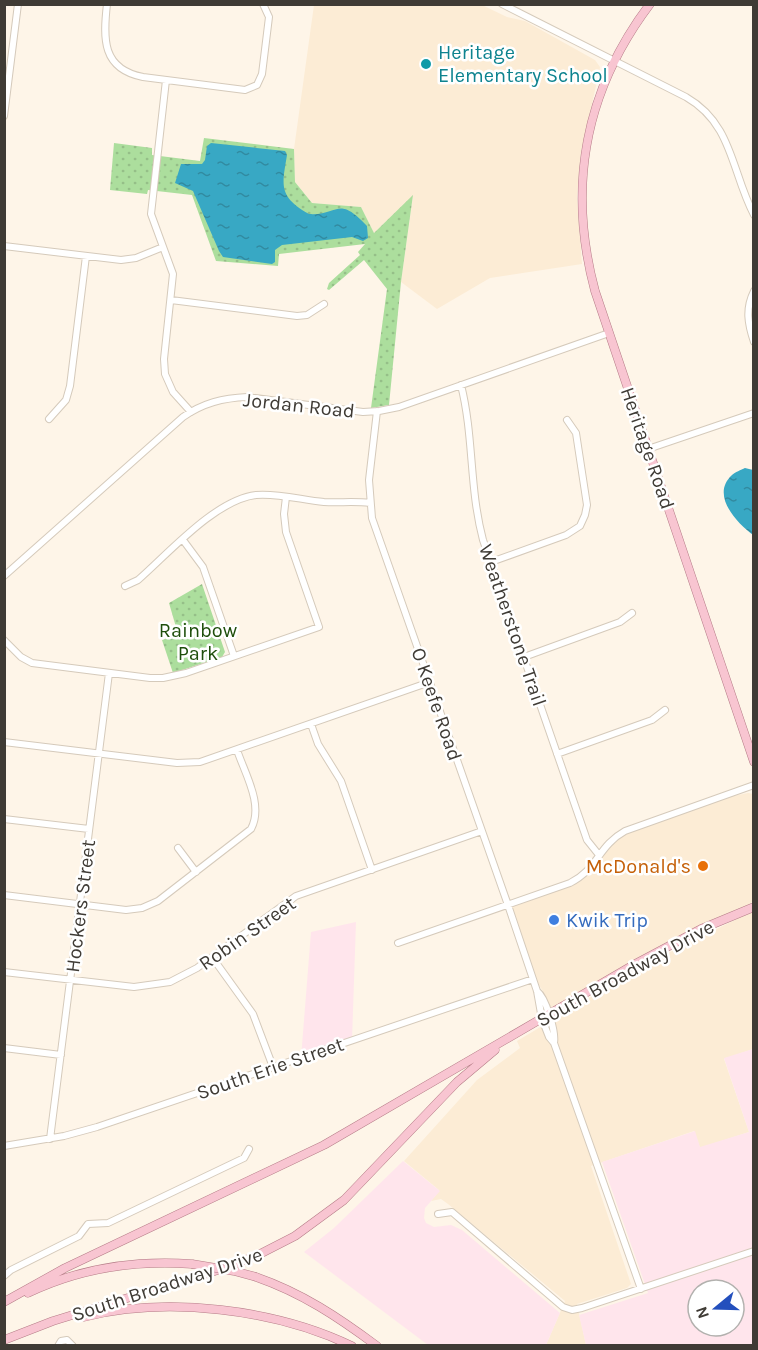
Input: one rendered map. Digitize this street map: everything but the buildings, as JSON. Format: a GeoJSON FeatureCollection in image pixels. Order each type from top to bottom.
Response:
{"type":"FeatureCollection","features":[{"type":"Feature","properties":{"kind":"main road"},"geometry":{"type":"LineString","coordinates":[[614,61],[650,4]]}},
{"type":"Feature","properties":{"kind":"main road","name":"Heritage Road"},"geometry":{"type":"LineString","coordinates":[[614,61],[590,126],[582,178],[582,222],[589,270],[753,762]]}},
{"type":"Feature","properties":{"kind":"main road","name":"South Broadway Drive"},"geometry":{"type":"LineString","coordinates":[[4,1303],[73,1264],[324,1145],[668,945],[750,908],[753,901]]}},
{"type":"Feature","properties":{"kind":"main road","name":"South Broadway Drive"},"geometry":{"type":"LineString","coordinates":[[4,1340],[53,1321],[212,1272],[256,1256],[303,1231],[328,1214],[359,1186],[457,1082],[505,1041]]}},
{"type":"Feature","properties":{"kind":"main road"},"geometry":{"type":"LineString","coordinates":[[4,1303],[43,1286],[96,1270],[132,1264],[192,1264],[256,1277],[277,1284],[318,1304],[377,1346]]}},
{"type":"Feature","properties":{"kind":"main road"},"geometry":{"type":"LineString","coordinates":[[47,1325],[90,1315],[138,1309],[208,1309],[246,1313],[291,1323],[352,1346]]}},
{"type":"Feature","properties":{"kind":"street"},"geometry":{"type":"LineString","coordinates":[[4,116],[18,4]]}},
{"type":"Feature","properties":{"kind":"street"},"geometry":{"type":"LineString","coordinates":[[107,4],[104,35],[111,57],[128,73],[242,90],[257,85],[262,74],[269,20],[263,4]]}},
{"type":"Feature","properties":{"kind":"street"},"geometry":{"type":"LineString","coordinates":[[502,4],[686,97],[711,115],[723,133],[753,215]]}},
{"type":"Feature","properties":{"kind":"street"},"geometry":{"type":"LineString","coordinates":[[166,80],[150,206],[152,221],[173,274],[164,359],[165,374],[173,392],[191,412]]}},
{"type":"Feature","properties":{"kind":"street"},"geometry":{"type":"LineString","coordinates":[[4,246],[127,260],[163,247]]}},
{"type":"Feature","properties":{"kind":"street"},"geometry":{"type":"LineString","coordinates":[[49,420],[66,400],[70,386],[86,256]]}},
{"type":"Feature","properties":{"kind":"street"},"geometry":{"type":"LineString","coordinates":[[753,291],[748,313],[753,342]]}},
{"type":"Feature","properties":{"kind":"street"},"geometry":{"type":"LineString","coordinates":[[171,300],[297,316],[307,315],[324,304]]}},
{"type":"Feature","properties":{"kind":"street","name":"Jordan Road"},"geometry":{"type":"LineString","coordinates":[[4,576],[191,412],[213,401],[247,397],[363,412],[377,411],[399,407],[609,333]]}},
{"type":"Feature","properties":{"kind":"street","name":"Weatherstone Trail"},"geometry":{"type":"LineString","coordinates":[[461,385],[468,411],[474,502],[478,522],[587,840],[599,855]]}},
{"type":"Feature","properties":{"kind":"street","name":"O Keefe Road"},"geometry":{"type":"LineString","coordinates":[[377,411],[369,480],[372,518],[508,905],[537,991],[538,1004],[546,1017],[549,1037],[554,1044],[641,1289]]}},
{"type":"Feature","properties":{"kind":"street"},"geometry":{"type":"LineString","coordinates":[[648,449],[753,413]]}},
{"type":"Feature","properties":{"kind":"street"},"geometry":{"type":"LineString","coordinates":[[491,562],[566,536],[583,521],[587,505],[576,433],[567,420]]}},
{"type":"Feature","properties":{"kind":"street"},"geometry":{"type":"LineString","coordinates":[[125,586],[138,580],[214,512],[233,501],[257,495],[324,502],[370,503]]}},
{"type":"Feature","properties":{"kind":"street"},"geometry":{"type":"LineString","coordinates":[[4,640],[21,657],[32,663],[150,678],[174,676],[318,627],[286,532],[284,514],[286,497]]}},
{"type":"Feature","properties":{"kind":"street"},"geometry":{"type":"LineString","coordinates":[[183,540],[203,567],[234,656]]}},
{"type":"Feature","properties":{"kind":"street"},"geometry":{"type":"LineString","coordinates":[[524,657],[620,622],[632,613]]}},
{"type":"Feature","properties":{"kind":"street","name":"Hockers Street"},"geometry":{"type":"LineString","coordinates":[[50,1139],[109,673]]}},
{"type":"Feature","properties":{"kind":"street"},"geometry":{"type":"LineString","coordinates":[[4,742],[189,763],[212,759],[430,682]]}},
{"type":"Feature","properties":{"kind":"street"},"geometry":{"type":"LineString","coordinates":[[557,754],[652,720],[665,710]]}},
{"type":"Feature","properties":{"kind":"street"},"geometry":{"type":"LineString","coordinates":[[311,724],[318,744],[340,781],[372,870]]}},
{"type":"Feature","properties":{"kind":"street"},"geometry":{"type":"LineString","coordinates":[[4,895],[126,910],[142,908],[158,900],[247,834],[255,822],[256,806],[237,750]]}},
{"type":"Feature","properties":{"kind":"street"},"geometry":{"type":"LineString","coordinates":[[398,943],[579,879],[588,872],[609,842],[625,831],[753,785]]}},
{"type":"Feature","properties":{"kind":"street"},"geometry":{"type":"LineString","coordinates":[[4,819],[89,829]]}},
{"type":"Feature","properties":{"kind":"street","name":"Robin Street"},"geometry":{"type":"LineString","coordinates":[[4,972],[134,987],[158,985],[180,978],[296,896],[482,831]]}},
{"type":"Feature","properties":{"kind":"street"},"geometry":{"type":"LineString","coordinates":[[178,848],[196,872]]}},
{"type":"Feature","properties":{"kind":"street"},"geometry":{"type":"LineString","coordinates":[[212,957],[253,1014],[273,1067]]}},
{"type":"Feature","properties":{"kind":"street","name":"South Erie Street"},"geometry":{"type":"LineString","coordinates":[[4,1146],[50,1139],[97,1127],[533,979]]}},
{"type":"Feature","properties":{"kind":"street"},"geometry":{"type":"LineString","coordinates":[[4,1048],[61,1055]]}},
{"type":"Feature","properties":{"kind":"street"},"geometry":{"type":"LineString","coordinates":[[4,1276],[11,1270],[79,1236],[88,1224],[108,1223],[244,1158],[249,1149]]}},
{"type":"Feature","properties":{"kind":"street"},"geometry":{"type":"LineString","coordinates":[[438,1214],[452,1212],[563,1307],[572,1310],[753,1251]]}},
{"type":"Feature","properties":{"kind":"street"},"geometry":{"type":"LineString","coordinates":[[58,1346],[61,1341],[67,1340],[74,1346]]}},
{"type":"Feature","properties":{"kind":"shaded area"},"geometry":{"type":"Polygon","coordinates":[[[314,5],[482,5],[507,17],[525,21],[595,60],[600,67],[581,152],[577,197],[582,264],[490,278],[437,309],[401,282],[413,196],[374,233],[361,207],[312,203],[295,182],[294,149],[314,5]]]}},
{"type":"Feature","properties":{"kind":"shaded area"},"geometry":{"type":"Polygon","coordinates":[[[753,794],[753,901],[746,908],[701,929],[546,1017],[543,991],[534,978],[508,905],[579,879],[616,836],[710,801],[753,794]]]}},
{"type":"Feature","properties":{"kind":"shaded area"},"geometry":{"type":"Polygon","coordinates":[[[753,911],[753,1049],[724,1059],[749,1132],[700,1148],[694,1131],[591,1166],[631,1284],[627,1288],[577,1304],[586,1345],[546,1345],[565,1301],[448,1204],[441,1199],[431,1201],[439,1190],[404,1161],[477,1080],[520,1048],[517,1041],[648,963],[753,911]]]}},
{"type":"Feature","properties":{"kind":"shaded area"},"geometry":{"type":"Polygon","coordinates":[[[356,922],[352,1040],[301,1058],[311,932],[356,922]]]}},
{"type":"Feature","properties":{"kind":"shaded area"},"geometry":{"type":"Polygon","coordinates":[[[753,1049],[753,1345],[586,1345],[579,1315],[648,1293],[602,1162],[695,1131],[700,1147],[749,1132],[724,1058],[753,1049]]]}},
{"type":"Feature","properties":{"kind":"shaded area"},"geometry":{"type":"Polygon","coordinates":[[[403,1161],[440,1191],[425,1208],[426,1223],[434,1227],[451,1225],[462,1230],[560,1313],[546,1345],[428,1345],[304,1252],[334,1228],[403,1161]]]}},
{"type":"Feature","properties":{"kind":"green space"},"geometry":{"type":"Polygon","coordinates":[[[204,138],[294,149],[295,182],[312,203],[361,207],[374,233],[413,195],[401,282],[389,405],[371,408],[387,289],[364,260],[329,290],[327,289],[329,283],[360,255],[358,252],[365,244],[279,254],[278,266],[216,261],[192,195],[148,190],[147,194],[110,190],[114,143],[152,148],[152,155],[200,161],[204,138]]]}},
{"type":"Feature","properties":{"kind":"green space","name":"Rainbow Park"},"geometry":{"type":"Polygon","coordinates":[[[202,584],[225,652],[222,657],[173,673],[162,640],[178,634],[169,603],[202,584]]]}},
{"type":"Feature","properties":{"kind":"water"},"geometry":{"type":"Polygon","coordinates":[[[211,143],[285,151],[287,155],[284,189],[292,202],[309,214],[338,209],[350,211],[367,226],[368,238],[363,241],[352,237],[282,245],[275,250],[275,262],[272,264],[223,257],[193,191],[175,183],[181,164],[202,164],[205,160],[207,146],[211,143]]]}},
{"type":"Feature","properties":{"kind":"water"},"geometry":{"type":"Polygon","coordinates":[[[745,468],[753,470],[753,535],[734,516],[725,500],[726,483],[733,474],[745,468]]]}},
{"type":"Feature","properties":{"kind":"place","name":"Heritage Elementary School"},"geometry":{"type":"Point","coordinates":[426,64]}},
{"type":"Feature","properties":{"kind":"place","name":"McDonald's"},"geometry":{"type":"Point","coordinates":[703,866]}},
{"type":"Feature","properties":{"kind":"place","name":"Kwik Trip"},"geometry":{"type":"Point","coordinates":[554,920]}}]}
